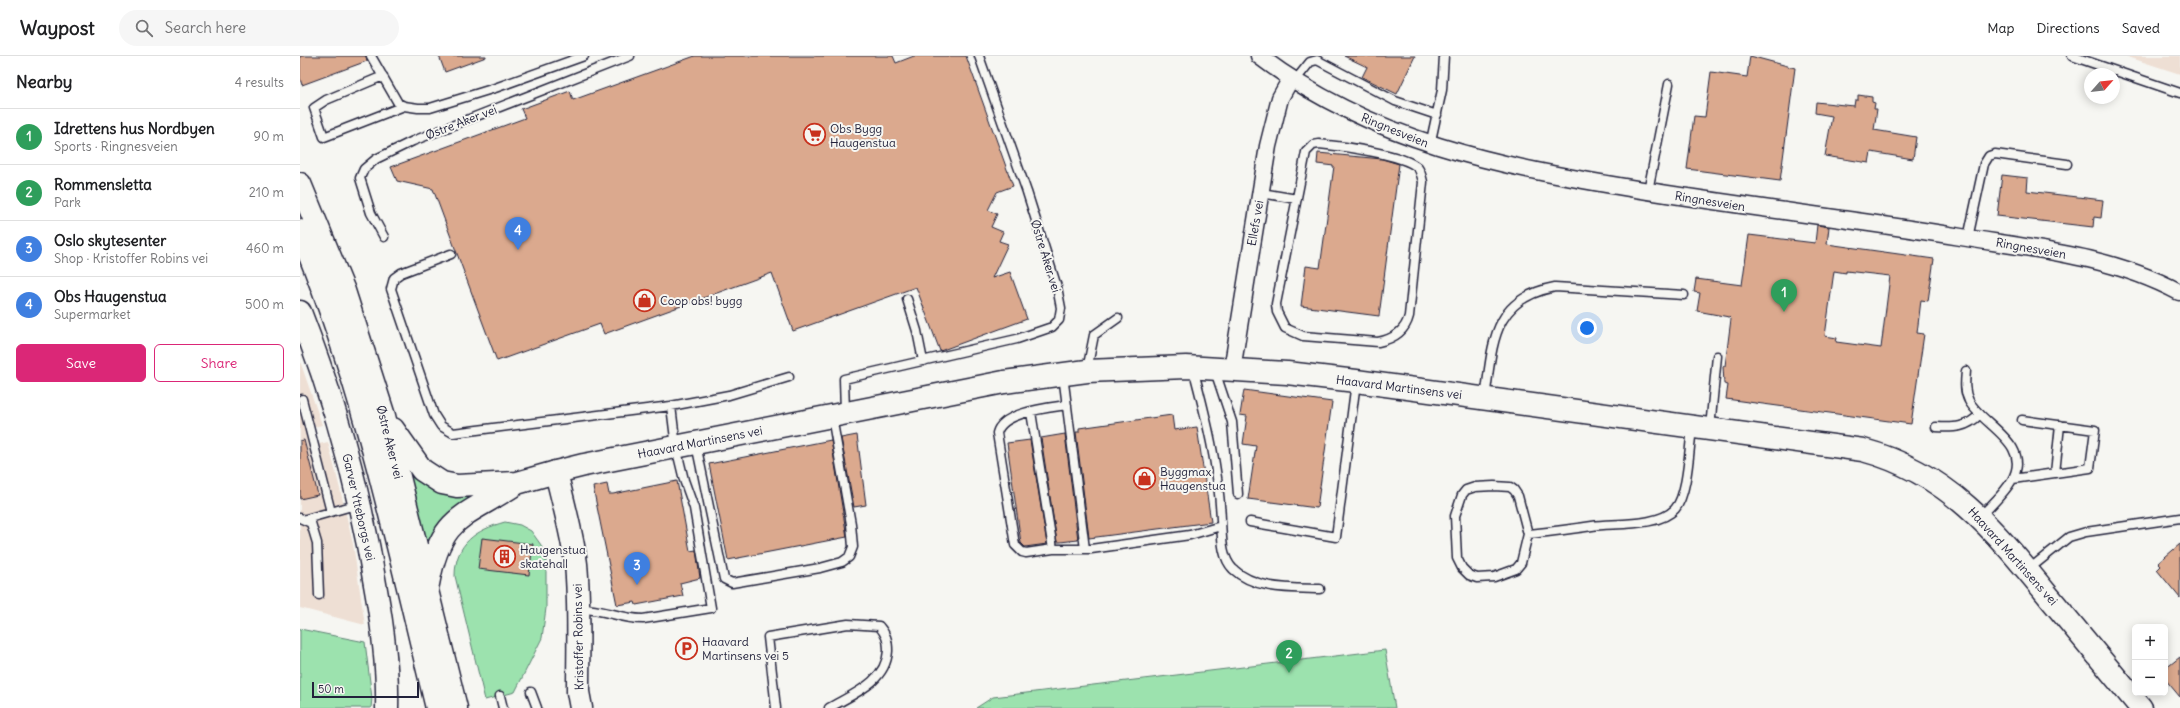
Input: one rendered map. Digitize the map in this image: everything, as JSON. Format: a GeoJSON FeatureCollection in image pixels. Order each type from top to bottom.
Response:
{"type":"FeatureCollection","features":[{"type":"Feature","properties":{"kind":"main road","name":"Østre Aker vei"},"geometry":{"type":"LineString","coordinates":[[300,184],[344,291],[384,416],[456,708]]}},
{"type":"Feature","properties":{"kind":"main road","name":"Østre Aker vei"},"geometry":{"type":"LineString","coordinates":[[300,231],[341,337],[364,415],[438,708]]}},
{"type":"Feature","properties":{"kind":"main road","name":"Garver Ytteborgs vei"},"geometry":{"type":"LineString","coordinates":[[300,312],[331,399],[359,504],[374,573],[384,643],[387,708]]}},
{"type":"Feature","properties":{"kind":"main road","name":"Haavard Martinsens vei"},"geometry":{"type":"LineString","coordinates":[[517,483],[556,472],[686,445],[1004,382],[1087,371],[1193,367],[1356,381],[1863,450],[1883,455],[1910,466],[1936,481],[1980,517],[2028,570],[2137,707]]}},
{"type":"Feature","properties":{"kind":"main road"},"geometry":{"type":"LineString","coordinates":[[384,416],[413,459],[422,470],[431,477],[457,486],[517,483]]}},
{"type":"Feature","properties":{"kind":"main road","name":"Kristoffer Robins vei"},"geometry":{"type":"LineString","coordinates":[[556,472],[572,538],[578,588],[578,692],[580,708]]}},
{"type":"Feature","properties":{"kind":"main road"},"geometry":{"type":"LineString","coordinates":[[427,592],[437,547],[451,525],[460,517],[517,483]]}},
{"type":"Feature","properties":{"kind":"street","name":"Ringnesveien"},"geometry":{"type":"LineString","coordinates":[[1259,56],[1292,81],[1346,110],[1430,145],[1486,161],[1550,175],[1648,191],[1783,212],[1873,222],[2094,259],[2158,281],[2180,292]]}},
{"type":"Feature","properties":{"kind":"street","name":"Ellefs vei"},"geometry":{"type":"LineString","coordinates":[[1223,369],[1261,193],[1274,117],[1280,98],[1292,81]]}},
{"type":"Feature","properties":{"kind":"lane"},"geometry":{"type":"LineString","coordinates":[[372,56],[392,94],[398,103],[404,106]]}},
{"type":"Feature","properties":{"kind":"lane","name":"Østre Aker vei"},"geometry":{"type":"LineString","coordinates":[[383,76],[326,100],[314,108],[324,137],[404,106],[430,108],[495,88],[584,56]]}},
{"type":"Feature","properties":{"kind":"lane","name":"Østre Aker vei"},"geometry":{"type":"LineString","coordinates":[[384,237],[371,213],[360,178],[364,170],[376,159],[413,141],[630,56]]}},
{"type":"Feature","properties":{"kind":"lane","name":"Østre Aker vei"},"geometry":{"type":"LineString","coordinates":[[838,414],[844,379],[1017,339],[1052,327],[1060,316],[1061,308],[1057,287],[1027,192],[979,56]]}},
{"type":"Feature","properties":{"kind":"lane"},"geometry":{"type":"LineString","coordinates":[[1430,145],[1444,75],[1444,56]]}},
{"type":"Feature","properties":{"kind":"lane"},"geometry":{"type":"LineString","coordinates":[[2072,56],[2180,93]]}},
{"type":"Feature","properties":{"kind":"lane"},"geometry":{"type":"LineString","coordinates":[[1292,81],[1310,62],[1317,60],[1395,101],[1437,115]]}},
{"type":"Feature","properties":{"kind":"lane"},"geometry":{"type":"LineString","coordinates":[[1648,191],[1669,84]]}},
{"type":"Feature","properties":{"kind":"lane"},"geometry":{"type":"LineString","coordinates":[[1313,145],[1329,145],[1398,158],[1418,168],[1423,182],[1409,316],[1407,324],[1402,331],[1394,337],[1378,342],[1304,336],[1284,328],[1277,312],[1276,304],[1297,199],[1306,152],[1313,145]]}},
{"type":"Feature","properties":{"kind":"lane"},"geometry":{"type":"LineString","coordinates":[[1968,238],[1984,164],[1989,156],[1995,154],[2066,164]]}},
{"type":"Feature","properties":{"kind":"lane"},"geometry":{"type":"LineString","coordinates":[[1261,193],[1297,199]]}},
{"type":"Feature","properties":{"kind":"lane"},"geometry":{"type":"LineString","coordinates":[[451,254],[401,272],[394,278],[391,289],[434,415],[446,430],[460,434],[671,406],[728,395],[789,377]]}},
{"type":"Feature","properties":{"kind":"lane"},"geometry":{"type":"LineString","coordinates":[[1485,398],[1493,347],[1504,315],[1514,304],[1526,296],[1541,289],[1555,287],[1684,295]]}},
{"type":"Feature","properties":{"kind":"lane"},"geometry":{"type":"LineString","coordinates":[[907,299],[917,331],[923,361]]}},
{"type":"Feature","properties":{"kind":"lane"},"geometry":{"type":"LineString","coordinates":[[1087,371],[1094,335],[1118,318]]}},
{"type":"Feature","properties":{"kind":"lane"},"geometry":{"type":"LineString","coordinates":[[1528,534],[1642,522],[1666,516],[1675,509],[1682,495],[1701,428],[1717,356]]}},
{"type":"Feature","properties":{"kind":"lane"},"geometry":{"type":"LineString","coordinates":[[1193,367],[1204,412],[1220,494],[1221,526],[1226,558],[1234,570],[1257,583],[1271,586],[1320,589]]}},
{"type":"Feature","properties":{"kind":"lane"},"geometry":{"type":"LineString","coordinates":[[1223,369],[1232,422],[1238,494]]}},
{"type":"Feature","properties":{"kind":"lane"},"geometry":{"type":"LineString","coordinates":[[1966,371],[1964,386],[1966,394],[1975,409],[1995,427],[2012,447],[2016,464],[2013,479],[2000,496],[1980,517]]}},
{"type":"Feature","properties":{"kind":"lane"},"geometry":{"type":"LineString","coordinates":[[1063,374],[1085,549]]}},
{"type":"Feature","properties":{"kind":"lane"},"geometry":{"type":"LineString","coordinates":[[1250,522],[1336,537],[1356,381]]}},
{"type":"Feature","properties":{"kind":"lane"},"geometry":{"type":"LineString","coordinates":[[302,399],[332,512]]}},
{"type":"Feature","properties":{"kind":"lane"},"geometry":{"type":"LineString","coordinates":[[1066,405],[1020,414],[1003,422],[997,433],[1015,545],[1022,552],[1053,549],[1085,549],[1190,535],[1221,526]]}},
{"type":"Feature","properties":{"kind":"lane"},"geometry":{"type":"LineString","coordinates":[[671,406],[686,445],[724,579],[732,583],[820,568],[842,562],[849,557],[853,547],[838,414]]}},
{"type":"Feature","properties":{"kind":"lane"},"geometry":{"type":"LineString","coordinates":[[1031,412],[1053,549]]}},
{"type":"Feature","properties":{"kind":"lane"},"geometry":{"type":"LineString","coordinates":[[1936,427],[1956,428],[1965,426],[1980,414]]}},
{"type":"Feature","properties":{"kind":"lane"},"geometry":{"type":"LineString","coordinates":[[2013,479],[2090,468],[2095,430],[2022,420]]}},
{"type":"Feature","properties":{"kind":"lane"},"geometry":{"type":"LineString","coordinates":[[2055,473],[2060,425]]}},
{"type":"Feature","properties":{"kind":"lane"},"geometry":{"type":"LineString","coordinates":[[578,609],[598,609],[632,619],[643,619],[711,608],[694,508],[684,480],[686,445]]}},
{"type":"Feature","properties":{"kind":"lane"},"geometry":{"type":"LineString","coordinates":[[1475,487],[1510,487],[1518,496],[1528,534],[1522,563],[1516,569],[1494,577],[1477,578],[1469,575],[1462,568],[1457,558],[1456,516],[1462,494],[1466,490],[1475,487]]}},
{"type":"Feature","properties":{"kind":"lane"},"geometry":{"type":"LineString","coordinates":[[303,519],[359,504]]}},
{"type":"Feature","properties":{"kind":"lane"},"geometry":{"type":"LineString","coordinates":[[2028,570],[2069,537],[2086,532],[2180,518]]}},
{"type":"Feature","properties":{"kind":"lane"},"geometry":{"type":"LineString","coordinates":[[303,519],[311,523],[316,534],[319,595]]}},
{"type":"Feature","properties":{"kind":"lane"},"geometry":{"type":"LineString","coordinates":[[776,708],[768,637],[848,624],[879,626],[886,633],[888,643],[887,657],[883,670],[876,679],[829,708]]}},
{"type":"Feature","properties":{"kind":"lane"},"geometry":{"type":"LineString","coordinates":[[531,692],[537,708]]}},
{"type":"Feature","properties":{"kind":"lane"},"geometry":{"type":"LineString","coordinates":[[500,696],[503,708]]}},
{"type":"Feature","properties":{"kind":"shaded area"},"geometry":{"type":"Polygon","coordinates":[[[2125,56],[2180,56],[2180,74],[2125,56]]]}},
{"type":"Feature","properties":{"kind":"shaded area"},"geometry":{"type":"Polygon","coordinates":[[[300,361],[322,425],[314,427],[319,444],[328,442],[340,489],[353,544],[365,625],[300,608],[300,361]]]}},
{"type":"Feature","properties":{"kind":"green space"},"geometry":{"type":"Polygon","coordinates":[[[405,463],[483,494],[429,552],[405,463]]]}},
{"type":"Feature","properties":{"kind":"green space"},"geometry":{"type":"Polygon","coordinates":[[[505,522],[520,525],[531,531],[541,545],[546,558],[546,608],[542,638],[515,692],[485,700],[455,576],[456,565],[463,547],[469,540],[485,529],[505,522]]]}},
{"type":"Feature","properties":{"kind":"green space"},"geometry":{"type":"Polygon","coordinates":[[[300,629],[365,642],[372,698],[371,708],[300,708],[300,629]]]}},
{"type":"Feature","properties":{"kind":"green space"},"geometry":{"type":"Polygon","coordinates":[[[1385,650],[1395,708],[976,708],[993,697],[1385,650]]]}},
{"type":"Feature","properties":{"kind":"building"},"geometry":{"type":"Polygon","coordinates":[[[300,56],[366,56],[367,61],[302,85],[300,78],[300,56]]]}},
{"type":"Feature","properties":{"kind":"building"},"geometry":{"type":"Polygon","coordinates":[[[439,56],[486,56],[486,57],[445,72],[439,56]]]}},
{"type":"Feature","properties":{"kind":"building"},"geometry":{"type":"Polygon","coordinates":[[[695,56],[893,56],[896,63],[914,56],[966,56],[1013,186],[997,192],[988,210],[997,214],[991,227],[1003,232],[999,241],[1008,244],[992,278],[1010,272],[1027,319],[940,351],[916,287],[793,331],[772,273],[604,334],[600,324],[497,361],[433,189],[397,181],[391,167],[525,118],[521,109],[570,91],[573,100],[695,56]]]}},
{"type":"Feature","properties":{"kind":"building"},"geometry":{"type":"Polygon","coordinates":[[[1344,56],[1415,56],[1397,94],[1362,77],[1367,67],[1344,56]]]}},
{"type":"Feature","properties":{"kind":"building"},"geometry":{"type":"Polygon","coordinates":[[[1750,56],[1795,68],[1780,181],[1687,169],[1694,116],[1705,117],[1711,72],[1747,77],[1750,56]]]}},
{"type":"Feature","properties":{"kind":"building"},"geometry":{"type":"Polygon","coordinates":[[[1858,95],[1872,97],[1872,102],[1875,103],[1874,109],[1877,109],[1874,130],[1916,137],[1913,159],[1871,152],[1869,163],[1825,156],[1832,116],[1815,113],[1816,102],[1854,106],[1855,100],[1858,100],[1858,95]]]}},
{"type":"Feature","properties":{"kind":"building"},"geometry":{"type":"Polygon","coordinates":[[[1318,153],[1382,159],[1399,164],[1379,316],[1301,306],[1306,266],[1320,268],[1334,166],[1317,164],[1318,153]]]}},
{"type":"Feature","properties":{"kind":"building"},"geometry":{"type":"Polygon","coordinates":[[[2002,175],[2028,178],[2027,191],[2103,200],[2101,218],[2094,217],[2093,227],[1997,216],[2002,175]]]}},
{"type":"Feature","properties":{"kind":"building"},"geometry":{"type":"Polygon","coordinates":[[[1817,225],[1829,227],[1827,244],[1934,259],[1928,301],[1921,300],[1917,333],[1924,334],[1911,424],[1726,399],[1728,385],[1724,384],[1723,366],[1725,366],[1731,319],[1729,317],[1697,311],[1700,293],[1694,292],[1696,279],[1742,285],[1749,235],[1815,243],[1817,225]],[[1834,271],[1825,336],[1837,338],[1836,342],[1881,348],[1890,276],[1846,271],[1846,273],[1834,271]]]}},
{"type":"Feature","properties":{"kind":"building"},"geometry":{"type":"Polygon","coordinates":[[[1244,390],[1332,402],[1317,508],[1248,499],[1256,446],[1243,444],[1247,416],[1240,415],[1244,390]]]}},
{"type":"Feature","properties":{"kind":"building"},"geometry":{"type":"Polygon","coordinates":[[[1172,415],[1174,430],[1197,427],[1211,522],[1089,538],[1076,432],[1079,432],[1079,428],[1172,415]]]}},
{"type":"Feature","properties":{"kind":"building"},"geometry":{"type":"Polygon","coordinates":[[[1065,434],[1078,540],[1057,542],[1041,438],[1065,434]]]}},
{"type":"Feature","properties":{"kind":"building"},"geometry":{"type":"Polygon","coordinates":[[[857,435],[866,505],[854,507],[841,438],[857,435]]]}},
{"type":"Feature","properties":{"kind":"building"},"geometry":{"type":"Polygon","coordinates":[[[304,440],[318,495],[300,499],[300,441],[304,440]]]}},
{"type":"Feature","properties":{"kind":"building"},"geometry":{"type":"Polygon","coordinates":[[[831,440],[847,537],[728,560],[709,464],[831,440]]]}},
{"type":"Feature","properties":{"kind":"building"},"geometry":{"type":"Polygon","coordinates":[[[1030,440],[1047,544],[1025,547],[1021,543],[1007,443],[1030,440]]]}},
{"type":"Feature","properties":{"kind":"building"},"geometry":{"type":"Polygon","coordinates":[[[677,481],[690,551],[696,550],[700,578],[680,583],[683,596],[636,605],[635,602],[617,605],[593,487],[607,484],[609,494],[613,494],[677,481]]]}},
{"type":"Feature","properties":{"kind":"building","name":"Haugenstua skatehall"},"geometry":{"type":"Polygon","coordinates":[[[482,538],[533,544],[529,575],[478,569],[482,538]]]}},
{"type":"Feature","properties":{"kind":"building"},"geometry":{"type":"Polygon","coordinates":[[[2180,544],[2180,598],[2157,570],[2161,566],[2158,563],[2180,544]]]}},
{"type":"Feature","properties":{"kind":"building"},"geometry":{"type":"Polygon","coordinates":[[[2180,657],[2180,697],[2168,683],[2168,667],[2180,657]]]}},
{"type":"Feature","properties":{"kind":"place","name":"Obs Bygg Haugenstua"},"geometry":{"type":"Point","coordinates":[814,135]}},
{"type":"Feature","properties":{"kind":"place","name":"Obs Haugenstua"},"geometry":{"type":"Point","coordinates":[518,250]}},
{"type":"Feature","properties":{"kind":"place","name":"Coop obs! bygg"},"geometry":{"type":"Point","coordinates":[645,300]}},
{"type":"Feature","properties":{"kind":"place","name":"Idrettens hus Nordbyen"},"geometry":{"type":"Point","coordinates":[1784,312]}},
{"type":"Feature","properties":{"kind":"place","name":"Byggmax Haugenstua"},"geometry":{"type":"Point","coordinates":[1145,478]}},
{"type":"Feature","properties":{"kind":"place","name":"Haugenstua skatehall"},"geometry":{"type":"Point","coordinates":[505,556]}},
{"type":"Feature","properties":{"kind":"place","name":"Oslo skytesenter"},"geometry":{"type":"Point","coordinates":[637,585]}},
{"type":"Feature","properties":{"kind":"place","name":"Haavard Martinsens vei 5"},"geometry":{"type":"Point","coordinates":[686,648]}},
{"type":"Feature","properties":{"kind":"place","name":"Rommensletta"},"geometry":{"type":"Point","coordinates":[1289,673]}}]}
